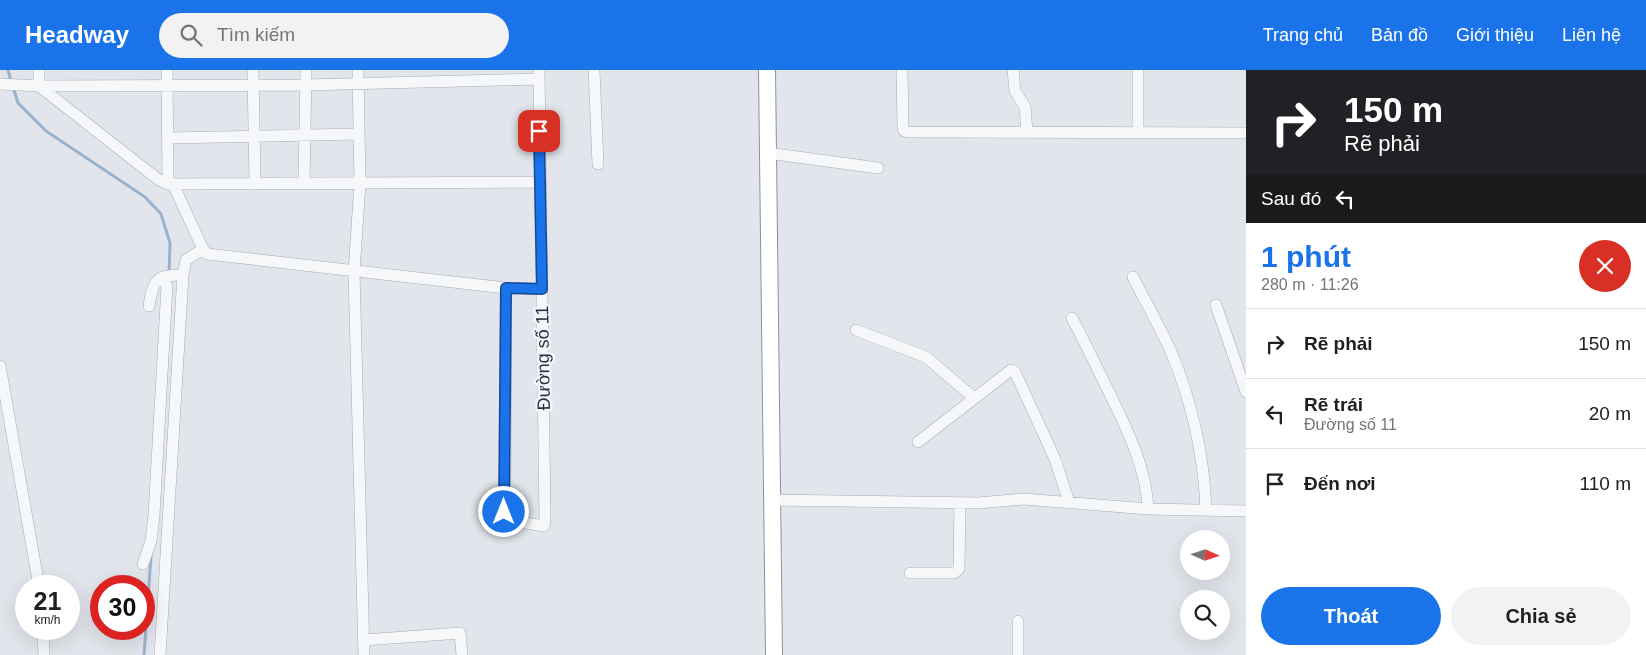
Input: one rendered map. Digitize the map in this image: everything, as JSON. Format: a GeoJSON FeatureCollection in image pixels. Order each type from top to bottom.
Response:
{"type":"FeatureCollection","features":[{"type":"Feature","properties":{"kind":"highway"},"geometry":{"type":"LineString","coordinates":[[767,70],[774,655]]}},
{"type":"Feature","properties":{"kind":"street"},"geometry":{"type":"LineString","coordinates":[[39,86],[40,70]]}},
{"type":"Feature","properties":{"kind":"street"},"geometry":{"type":"LineString","coordinates":[[167,70],[170,184],[202,249],[207,254],[506,288],[542,289]]}},
{"type":"Feature","properties":{"kind":"street"},"geometry":{"type":"LineString","coordinates":[[253,70],[255,184]]}},
{"type":"Feature","properties":{"kind":"street"},"geometry":{"type":"LineString","coordinates":[[304,183],[306,70]]}},
{"type":"Feature","properties":{"kind":"street"},"geometry":{"type":"LineString","coordinates":[[358,70],[360,183],[354,272],[364,655]]}},
{"type":"Feature","properties":{"kind":"street"},"geometry":{"type":"LineString","coordinates":[[594,70],[598,164]]}},
{"type":"Feature","properties":{"kind":"street"},"geometry":{"type":"LineString","coordinates":[[902,70],[904,131],[1246,133]]}},
{"type":"Feature","properties":{"kind":"street"},"geometry":{"type":"LineString","coordinates":[[1013,70],[1015,91],[1025,107],[1027,132]]}},
{"type":"Feature","properties":{"kind":"street"},"geometry":{"type":"LineString","coordinates":[[1138,70],[1138,132]]}},
{"type":"Feature","properties":{"kind":"street"},"geometry":{"type":"LineString","coordinates":[[2,84],[39,86],[253,84],[306,86],[539,75]]}},
{"type":"Feature","properties":{"kind":"street","name":"Đường số 11"},"geometry":{"type":"LineString","coordinates":[[506,288],[504,512],[513,521],[544,526],[539,75]]}},
{"type":"Feature","properties":{"kind":"street"},"geometry":{"type":"LineString","coordinates":[[39,86],[159,180],[170,184],[540,182]]}},
{"type":"Feature","properties":{"kind":"street"},"geometry":{"type":"LineString","coordinates":[[168,138],[359,134]]}},
{"type":"Feature","properties":{"kind":"street"},"geometry":{"type":"LineString","coordinates":[[768,153],[878,168]]}},
{"type":"Feature","properties":{"kind":"street"},"geometry":{"type":"LineString","coordinates":[[149,306],[152,287],[172,275],[186,260],[202,249]]}},
{"type":"Feature","properties":{"kind":"street"},"geometry":{"type":"LineString","coordinates":[[143,564],[151,542],[154,515],[167,286],[172,275]]}},
{"type":"Feature","properties":{"kind":"street"},"geometry":{"type":"LineString","coordinates":[[160,655],[172,275]]}},
{"type":"Feature","properties":{"kind":"street"},"geometry":{"type":"LineString","coordinates":[[1133,277],[1169,349],[1180,379],[1201,459],[1206,510]]}},
{"type":"Feature","properties":{"kind":"street"},"geometry":{"type":"LineString","coordinates":[[1216,305],[1246,392]]}},
{"type":"Feature","properties":{"kind":"street"},"geometry":{"type":"LineString","coordinates":[[1072,318],[1131,439],[1144,471],[1148,509]]}},
{"type":"Feature","properties":{"kind":"street"},"geometry":{"type":"LineString","coordinates":[[856,330],[926,357],[974,398]]}},
{"type":"Feature","properties":{"kind":"street"},"geometry":{"type":"LineString","coordinates":[[0,366],[37,575]]}},
{"type":"Feature","properties":{"kind":"street"},"geometry":{"type":"LineString","coordinates":[[918,442],[1011,370],[1015,372],[1055,459],[1069,502]]}},
{"type":"Feature","properties":{"kind":"street"},"geometry":{"type":"LineString","coordinates":[[771,500],[960,503],[1024,499],[1148,509],[1246,511]]}},
{"type":"Feature","properties":{"kind":"street"},"geometry":{"type":"LineString","coordinates":[[910,572],[949,573],[959,569],[960,503]]}},
{"type":"Feature","properties":{"kind":"street"},"geometry":{"type":"LineString","coordinates":[[1018,621],[1018,655]]}},
{"type":"Feature","properties":{"kind":"street"},"geometry":{"type":"LineString","coordinates":[[364,640],[460,633],[462,655]]}},
{"type":"Feature","properties":{"kind":"street"},"geometry":{"type":"LineString","coordinates":[[43,640],[44,655]]}},
{"type":"Feature","properties":{"kind":"waterway"},"geometry":{"type":"LineString","coordinates":[[8,70],[11,81]]}},
{"type":"Feature","properties":{"kind":"waterway"},"geometry":{"type":"LineString","coordinates":[[13,87],[18,103],[46,131],[145,197],[161,214],[170,243],[169,273]]}},
{"type":"Feature","properties":{"kind":"waterway"},"geometry":{"type":"LineString","coordinates":[[144,655],[151,556]]}},
{"type":"Feature","properties":{"kind":"route"},"geometry":{"type":"LineString","coordinates":[[504,512],[506,288],[542,289],[539,131]]}}]}
